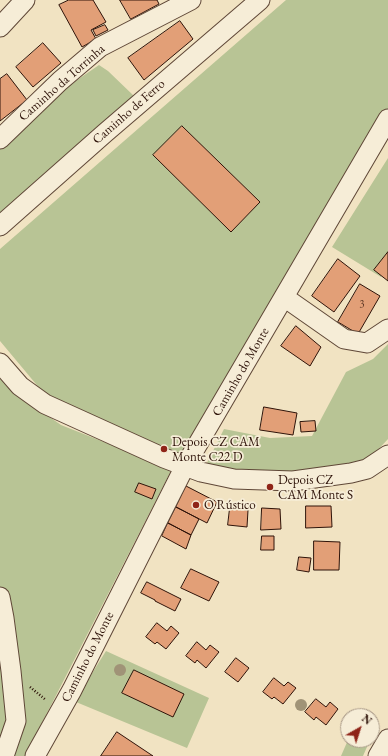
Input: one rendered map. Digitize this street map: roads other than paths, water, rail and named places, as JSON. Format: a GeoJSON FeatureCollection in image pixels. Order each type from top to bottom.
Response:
{"type":"FeatureCollection","features":[{"type":"Feature","properties":{"kind":"street"},"geometry":{"type":"LineString","coordinates":[[0,27],[25,0]]}},
{"type":"Feature","properties":{"kind":"street","name":"Caminho da Torrinha"},"geometry":{"type":"LineString","coordinates":[[0,139],[60,81],[100,47],[191,0]]}},
{"type":"Feature","properties":{"kind":"street","name":"Caminho de Ferro"},"geometry":{"type":"LineString","coordinates":[[0,226],[105,133],[260,0]]}},
{"type":"Feature","properties":{"kind":"street","name":"Caminho do Monte"},"geometry":{"type":"LineString","coordinates":[[35,756],[72,690],[185,466],[388,119]]}},
{"type":"Feature","properties":{"kind":"street"},"geometry":{"type":"LineString","coordinates":[[284,297],[344,339],[367,343],[388,329]]}},
{"type":"Feature","properties":{"kind":"street"},"geometry":{"type":"LineString","coordinates":[[0,363],[20,386],[45,404],[164,458],[201,472],[234,479],[293,482],[351,474],[368,469],[388,454]]}},
{"type":"Feature","properties":{"kind":"street"},"geometry":{"type":"LineString","coordinates":[[0,597],[11,671],[16,721],[4,756]]}},
{"type":"Feature","properties":{"kind":"street"},"geometry":{"type":"LineString","coordinates":[[378,756],[388,739]]}},
{"type":"Feature","properties":{"kind":"place","name":"Depois CZ CAM Monte C22 D"},"geometry":{"type":"Point","coordinates":[164,449]}},
{"type":"Feature","properties":{"kind":"place","name":"Depois CZ CAM Monte S"},"geometry":{"type":"Point","coordinates":[270,487]}},
{"type":"Feature","properties":{"kind":"place","name":"O Rústico"},"geometry":{"type":"Point","coordinates":[196,505]}}]}
